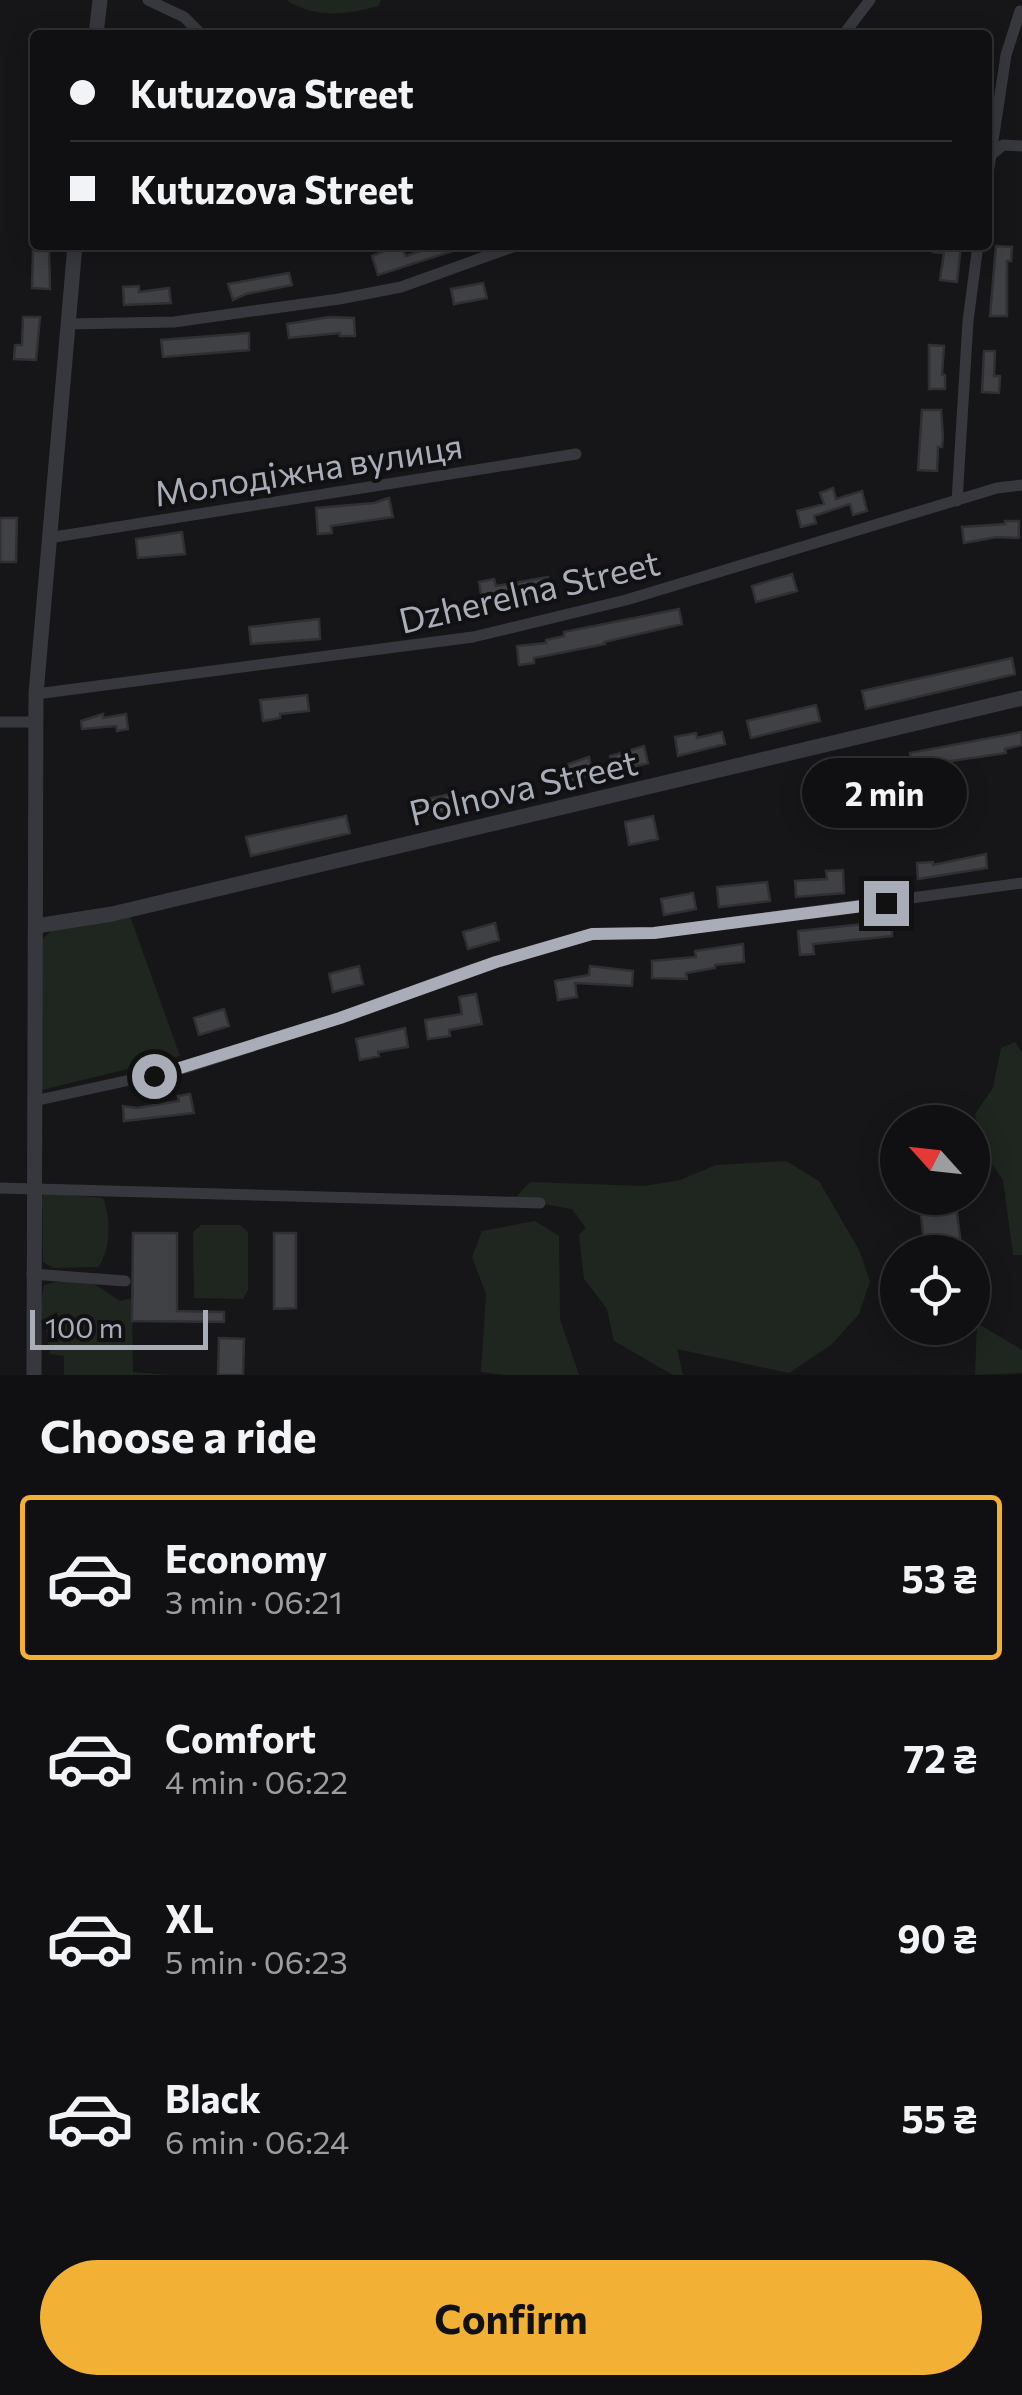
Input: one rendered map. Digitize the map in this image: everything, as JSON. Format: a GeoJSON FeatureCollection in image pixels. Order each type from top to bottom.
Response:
{"type":"FeatureCollection","features":[{"type":"Feature","properties":{"kind":"street"},"geometry":{"type":"LineString","coordinates":[[97,30],[100,0]]}},
{"type":"Feature","properties":{"kind":"street"},"geometry":{"type":"LineString","coordinates":[[148,0],[184,18],[197,30]]}},
{"type":"Feature","properties":{"kind":"street"},"geometry":{"type":"LineString","coordinates":[[847,30],[870,0]]}},
{"type":"Feature","properties":{"kind":"street"},"geometry":{"type":"LineString","coordinates":[[992,138],[1006,55],[1020,9]]}},
{"type":"Feature","properties":{"kind":"street"},"geometry":{"type":"LineString","coordinates":[[992,154],[1003,145],[1022,146]]}},
{"type":"Feature","properties":{"kind":"street"},"geometry":{"type":"LineString","coordinates":[[34,1375],[36,694],[74,250]]}},
{"type":"Feature","properties":{"kind":"street"},"geometry":{"type":"LineString","coordinates":[[67,324],[174,322],[339,299],[400,287],[504,250]]}},
{"type":"Feature","properties":{"kind":"street"},"geometry":{"type":"LineString","coordinates":[[957,502],[968,321],[977,250]]}},
{"type":"Feature","properties":{"kind":"street","name":"Молодіжна вулиця"},"geometry":{"type":"LineString","coordinates":[[48,538],[576,454]]}},
{"type":"Feature","properties":{"kind":"street","name":"Dzherelna Street"},"geometry":{"type":"LineString","coordinates":[[36,694],[472,637],[626,600],[998,488],[1022,485]]}},
{"type":"Feature","properties":{"kind":"street","name":"Polnova Street"},"geometry":{"type":"LineString","coordinates":[[36,926],[112,914],[1022,698]]}},
{"type":"Feature","properties":{"kind":"street"},"geometry":{"type":"LineString","coordinates":[[0,722],[36,722]]}},
{"type":"Feature","properties":{"kind":"street"},"geometry":{"type":"LineString","coordinates":[[34,1101],[185,1068],[340,1018],[457,974],[592,934],[654,933],[1022,883]]}},
{"type":"Feature","properties":{"kind":"street"},"geometry":{"type":"LineString","coordinates":[[0,1188],[540,1203]]}},
{"type":"Feature","properties":{"kind":"street"},"geometry":{"type":"LineString","coordinates":[[32,1274],[126,1281]]}},
{"type":"Feature","properties":{"kind":"shaded area"},"geometry":{"type":"Polygon","coordinates":[[[286,0],[381,0],[378,6],[354,12],[320,13],[286,0]]]}},
{"type":"Feature","properties":{"kind":"shaded area"},"geometry":{"type":"Polygon","coordinates":[[[130,916],[180,1056],[42,1090],[42,940],[54,928],[130,916]]]}},
{"type":"Feature","properties":{"kind":"shaded area"},"geometry":{"type":"Polygon","coordinates":[[[1015,1042],[1022,1052],[1022,1255],[1013,1255],[1003,1180],[990,1161],[990,1105],[981,1105],[993,1088],[1001,1048],[1015,1042]]]}},
{"type":"Feature","properties":{"kind":"shaded area"},"geometry":{"type":"Polygon","coordinates":[[[786,1161],[819,1181],[859,1250],[870,1281],[859,1314],[831,1345],[789,1373],[677,1349],[683,1375],[673,1375],[614,1341],[607,1309],[584,1279],[579,1235],[586,1228],[572,1209],[514,1199],[530,1182],[644,1186],[680,1180],[716,1165],[786,1161]]]}},
{"type":"Feature","properties":{"kind":"shaded area"},"geometry":{"type":"Polygon","coordinates":[[[48,1193],[103,1198],[108,1234],[98,1267],[53,1268],[43,1262],[42,1196],[48,1193]]]}},
{"type":"Feature","properties":{"kind":"shaded area"},"geometry":{"type":"Polygon","coordinates":[[[535,1221],[559,1236],[560,1319],[579,1375],[481,1372],[486,1294],[472,1257],[482,1231],[535,1221]]]}},
{"type":"Feature","properties":{"kind":"shaded area"},"geometry":{"type":"Polygon","coordinates":[[[201,1225],[240,1225],[248,1232],[248,1290],[243,1299],[194,1298],[193,1232],[201,1225]]]}},
{"type":"Feature","properties":{"kind":"shaded area"},"geometry":{"type":"Polygon","coordinates":[[[91,1282],[120,1301],[132,1298],[133,1372],[171,1375],[64,1375],[64,1356],[50,1354],[45,1323],[39,1316],[44,1285],[91,1282]]]}},
{"type":"Feature","properties":{"kind":"shaded area"},"geometry":{"type":"Polygon","coordinates":[[[990,1331],[1022,1350],[1022,1373],[975,1375],[976,1345],[990,1345],[990,1331]]]}},
{"type":"Feature","properties":{"kind":"building"},"geometry":{"type":"Polygon","coordinates":[[[996,246],[1012,247],[1011,261],[1007,261],[1007,316],[990,316],[996,246]]]}},
{"type":"Feature","properties":{"kind":"building"},"geometry":{"type":"Polygon","coordinates":[[[387,250],[403,250],[406,256],[424,250],[456,250],[378,275],[372,256],[387,250]]]}},
{"type":"Feature","properties":{"kind":"building"},"geometry":{"type":"Polygon","coordinates":[[[960,250],[957,282],[940,280],[944,253],[933,252],[960,250]]]}},
{"type":"Feature","properties":{"kind":"building"},"geometry":{"type":"Polygon","coordinates":[[[33,251],[49,251],[50,289],[32,288],[33,251]]]}},
{"type":"Feature","properties":{"kind":"building"},"geometry":{"type":"Polygon","coordinates":[[[289,273],[292,285],[233,300],[228,284],[289,273]]]}},
{"type":"Feature","properties":{"kind":"building"},"geometry":{"type":"Polygon","coordinates":[[[483,283],[487,298],[454,304],[451,289],[483,283]]]}},
{"type":"Feature","properties":{"kind":"building"},"geometry":{"type":"Polygon","coordinates":[[[139,286],[139,292],[169,288],[171,303],[124,305],[123,287],[139,286]]]}},
{"type":"Feature","properties":{"kind":"building"},"geometry":{"type":"Polygon","coordinates":[[[23,317],[40,317],[36,360],[14,359],[15,345],[22,345],[23,317]]]}},
{"type":"Feature","properties":{"kind":"building"},"geometry":{"type":"Polygon","coordinates":[[[329,317],[354,318],[355,336],[340,333],[289,338],[287,324],[329,317]]]}},
{"type":"Feature","properties":{"kind":"building"},"geometry":{"type":"Polygon","coordinates":[[[249,333],[249,350],[163,357],[161,340],[249,333]]]}},
{"type":"Feature","properties":{"kind":"building"},"geometry":{"type":"Polygon","coordinates":[[[929,345],[944,346],[945,389],[929,389],[929,345]]]}},
{"type":"Feature","properties":{"kind":"building"},"geometry":{"type":"Polygon","coordinates":[[[984,351],[995,351],[994,376],[1000,376],[999,393],[982,392],[984,351]]]}},
{"type":"Feature","properties":{"kind":"building"},"geometry":{"type":"Polygon","coordinates":[[[922,410],[941,410],[943,437],[942,447],[938,447],[937,471],[918,470],[922,410]]]}},
{"type":"Feature","properties":{"kind":"building"},"geometry":{"type":"Polygon","coordinates":[[[833,488],[836,499],[862,491],[867,511],[853,515],[850,504],[814,516],[816,523],[801,527],[797,511],[824,504],[820,493],[833,488]]]}},
{"type":"Feature","properties":{"kind":"building"},"geometry":{"type":"Polygon","coordinates":[[[389,498],[393,517],[331,526],[332,533],[318,534],[316,508],[389,498]]]}},
{"type":"Feature","properties":{"kind":"building"},"geometry":{"type":"Polygon","coordinates":[[[0,518],[17,518],[16,562],[0,562],[0,518]]]}},
{"type":"Feature","properties":{"kind":"building"},"geometry":{"type":"Polygon","coordinates":[[[1019,521],[1019,538],[964,543],[962,527],[1019,521]]]}},
{"type":"Feature","properties":{"kind":"building"},"geometry":{"type":"Polygon","coordinates":[[[182,532],[185,554],[138,558],[136,539],[182,532]]]}},
{"type":"Feature","properties":{"kind":"building"},"geometry":{"type":"Polygon","coordinates":[[[792,574],[797,591],[756,602],[752,586],[792,574]]]}},
{"type":"Feature","properties":{"kind":"building"},"geometry":{"type":"Polygon","coordinates":[[[548,577],[552,596],[507,603],[506,595],[482,600],[479,582],[494,579],[496,586],[548,577]]]}},
{"type":"Feature","properties":{"kind":"building"},"geometry":{"type":"Polygon","coordinates":[[[679,609],[682,624],[534,658],[534,663],[519,665],[517,646],[546,643],[564,636],[564,632],[679,609]]]}},
{"type":"Feature","properties":{"kind":"building"},"geometry":{"type":"Polygon","coordinates":[[[319,619],[320,639],[251,644],[249,627],[319,619]]]}},
{"type":"Feature","properties":{"kind":"building"},"geometry":{"type":"Polygon","coordinates":[[[1012,658],[1015,674],[866,709],[862,691],[1012,658]]]}},
{"type":"Feature","properties":{"kind":"building"},"geometry":{"type":"Polygon","coordinates":[[[307,695],[309,711],[280,714],[280,718],[263,721],[260,700],[307,695]]]}},
{"type":"Feature","properties":{"kind":"building"},"geometry":{"type":"Polygon","coordinates":[[[816,705],[820,721],[751,738],[747,721],[816,705]]]}},
{"type":"Feature","properties":{"kind":"building"},"geometry":{"type":"Polygon","coordinates":[[[103,714],[103,718],[126,714],[128,729],[82,729],[81,721],[103,714]]]}},
{"type":"Feature","properties":{"kind":"building"},"geometry":{"type":"Polygon","coordinates":[[[722,732],[725,744],[678,756],[675,737],[696,733],[697,738],[722,732]]]}},
{"type":"Feature","properties":{"kind":"building"},"geometry":{"type":"Polygon","coordinates":[[[1022,732],[1022,745],[1005,749],[1006,753],[951,761],[951,767],[912,774],[910,753],[1022,732]]]}},
{"type":"Feature","properties":{"kind":"building"},"geometry":{"type":"Polygon","coordinates":[[[644,746],[648,763],[614,772],[610,756],[644,746]]]}},
{"type":"Feature","properties":{"kind":"building"},"geometry":{"type":"Polygon","coordinates":[[[589,757],[593,775],[563,782],[560,767],[589,757]]]}},
{"type":"Feature","properties":{"kind":"building"},"geometry":{"type":"Polygon","coordinates":[[[892,760],[895,778],[852,782],[850,766],[892,760]]]}},
{"type":"Feature","properties":{"kind":"building"},"geometry":{"type":"Polygon","coordinates":[[[456,793],[459,808],[421,816],[417,801],[456,793]]]}},
{"type":"Feature","properties":{"kind":"building"},"geometry":{"type":"Polygon","coordinates":[[[346,816],[350,833],[251,856],[246,837],[346,816]]]}},
{"type":"Feature","properties":{"kind":"building"},"geometry":{"type":"Polygon","coordinates":[[[653,816],[658,839],[629,845],[625,822],[653,816]]]}},
{"type":"Feature","properties":{"kind":"building"},"geometry":{"type":"Polygon","coordinates":[[[986,854],[987,868],[918,879],[917,863],[933,865],[986,854]]]}},
{"type":"Feature","properties":{"kind":"building"},"geometry":{"type":"Polygon","coordinates":[[[843,870],[844,893],[796,897],[795,881],[827,879],[826,871],[843,870]]]}},
{"type":"Feature","properties":{"kind":"building"},"geometry":{"type":"Polygon","coordinates":[[[767,882],[770,901],[719,907],[717,887],[767,882]]]}},
{"type":"Feature","properties":{"kind":"building"},"geometry":{"type":"Polygon","coordinates":[[[693,893],[696,909],[664,915],[661,899],[693,893]]]}},
{"type":"Feature","properties":{"kind":"building"},"geometry":{"type":"Polygon","coordinates":[[[892,921],[892,936],[813,944],[814,954],[800,955],[798,931],[892,921]]]}},
{"type":"Feature","properties":{"kind":"building"},"geometry":{"type":"Polygon","coordinates":[[[495,923],[499,940],[468,949],[463,932],[495,923]]]}},
{"type":"Feature","properties":{"kind":"building"},"geometry":{"type":"Polygon","coordinates":[[[743,944],[744,962],[686,973],[687,979],[652,978],[652,961],[696,957],[695,951],[743,944]]]}},
{"type":"Feature","properties":{"kind":"building"},"geometry":{"type":"Polygon","coordinates":[[[359,966],[363,984],[333,992],[329,974],[359,966]]]}},
{"type":"Feature","properties":{"kind":"building"},"geometry":{"type":"Polygon","coordinates":[[[590,966],[633,971],[632,986],[575,983],[577,997],[558,1000],[555,981],[589,975],[590,966]]]}},
{"type":"Feature","properties":{"kind":"building"},"geometry":{"type":"Polygon","coordinates":[[[476,994],[482,1024],[449,1030],[450,1036],[428,1039],[425,1020],[462,1014],[459,997],[476,994]]]}},
{"type":"Feature","properties":{"kind":"building"},"geometry":{"type":"Polygon","coordinates":[[[224,1009],[229,1026],[199,1035],[194,1018],[224,1009]]]}},
{"type":"Feature","properties":{"kind":"building"},"geometry":{"type":"Polygon","coordinates":[[[405,1028],[408,1047],[378,1052],[379,1056],[360,1060],[356,1039],[405,1028]]]}},
{"type":"Feature","properties":{"kind":"building"},"geometry":{"type":"Polygon","coordinates":[[[190,1094],[194,1113],[124,1121],[123,1106],[137,1108],[179,1101],[178,1096],[190,1094]]]}},
{"type":"Feature","properties":{"kind":"building"},"geometry":{"type":"Polygon","coordinates":[[[921,1215],[957,1215],[960,1235],[923,1235],[921,1215]]]}},
{"type":"Feature","properties":{"kind":"building"},"geometry":{"type":"Polygon","coordinates":[[[133,1233],[177,1233],[177,1311],[224,1312],[224,1322],[132,1321],[133,1233]]]}},
{"type":"Feature","properties":{"kind":"building"},"geometry":{"type":"Polygon","coordinates":[[[274,1233],[296,1233],[296,1308],[274,1309],[274,1233]]]}},
{"type":"Feature","properties":{"kind":"building"},"geometry":{"type":"Polygon","coordinates":[[[219,1338],[244,1339],[243,1375],[218,1375],[219,1338]]]}},
{"type":"Feature","properties":{"kind":"route"},"geometry":{"type":"LineString","coordinates":[[154,1076],[592,934],[654,933],[886,903]]}}]}
